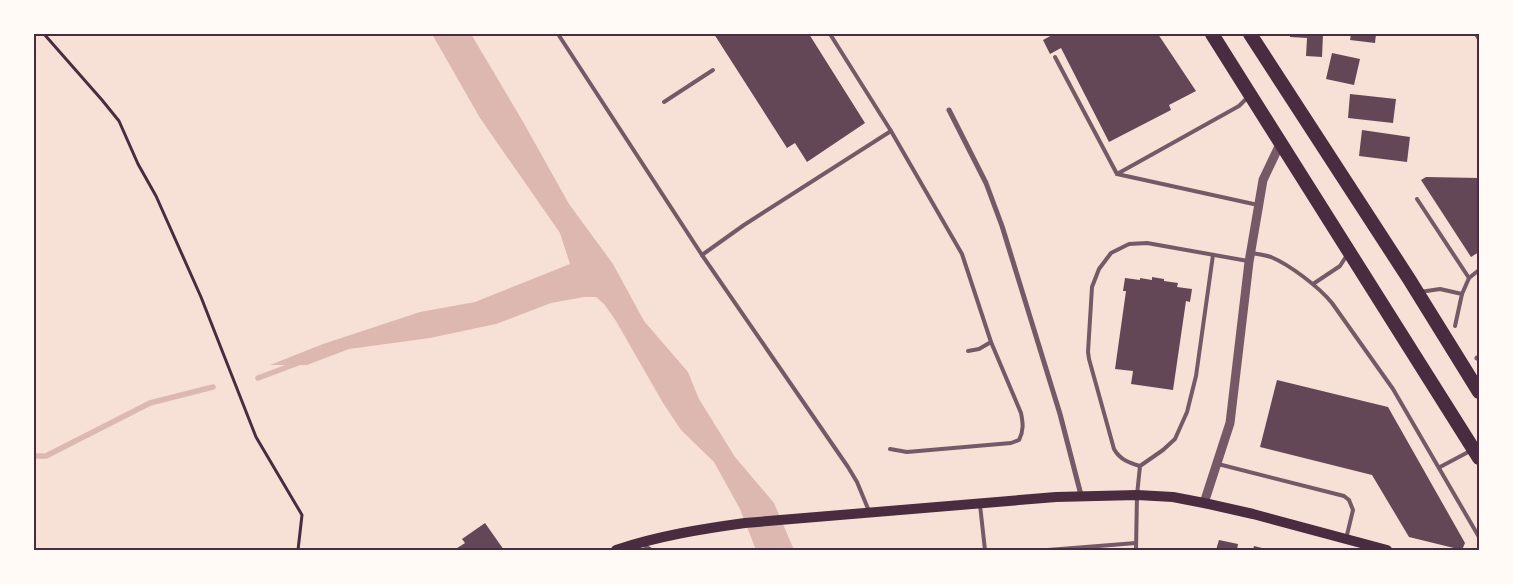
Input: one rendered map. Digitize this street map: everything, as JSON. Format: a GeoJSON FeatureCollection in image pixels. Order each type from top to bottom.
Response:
{"type":"FeatureCollection","features":[{"type":"Feature","properties":{"kind":"highway"},"geometry":{"type":"LineString","coordinates":[[1212,34],[1476,454]]}},
{"type":"Feature","properties":{"kind":"highway"},"geometry":{"type":"LineString","coordinates":[[1250,34],[1479,392]]}},
{"type":"Feature","properties":{"kind":"main road"},"geometry":{"type":"LineString","coordinates":[[616,550],[639,542],[704,528],[737,524],[1081,495],[1173,497],[1346,539],[1361,547],[1387,550]]}},
{"type":"Feature","properties":{"kind":"street"},"geometry":{"type":"LineString","coordinates":[[949,110],[986,183],[1002,226],[1060,414],[1081,495]]}},
{"type":"Feature","properties":{"kind":"street"},"geometry":{"type":"LineString","coordinates":[[1204,503],[1230,423],[1250,258],[1263,180],[1281,142]]}},
{"type":"Feature","properties":{"kind":"lane"},"geometry":{"type":"LineString","coordinates":[[558,34],[702,255],[848,467],[869,512]]}},
{"type":"Feature","properties":{"kind":"lane"},"geometry":{"type":"LineString","coordinates":[[830,34],[891,131],[962,254],[991,342],[1021,413],[1023,432],[1019,440],[1002,445],[907,452],[890,449]]}},
{"type":"Feature","properties":{"kind":"lane"},"geometry":{"type":"LineString","coordinates":[[1476,34],[1479,39]]}},
{"type":"Feature","properties":{"kind":"lane"},"geometry":{"type":"LineString","coordinates":[[1055,57],[1117,174],[1258,205]]}},
{"type":"Feature","properties":{"kind":"lane"},"geometry":{"type":"LineString","coordinates":[[664,102],[713,70]]}},
{"type":"Feature","properties":{"kind":"lane"},"geometry":{"type":"LineString","coordinates":[[1117,174],[1239,106],[1250,94]]}},
{"type":"Feature","properties":{"kind":"lane"},"geometry":{"type":"LineString","coordinates":[[702,255],[744,225],[891,131]]}},
{"type":"Feature","properties":{"kind":"lane"},"geometry":{"type":"LineString","coordinates":[[1417,199],[1469,278]]}},
{"type":"Feature","properties":{"kind":"lane"},"geometry":{"type":"LineString","coordinates":[[1140,466],[1124,460],[1114,450],[1091,368],[1088,352],[1092,287],[1099,269],[1111,253],[1129,244],[1147,243],[1213,255],[1250,258],[1268,256],[1322,290],[1332,303],[1384,376],[1479,537]]}},
{"type":"Feature","properties":{"kind":"lane"},"geometry":{"type":"LineString","coordinates":[[1313,284],[1340,266],[1349,251]]}},
{"type":"Feature","properties":{"kind":"lane"},"geometry":{"type":"LineString","coordinates":[[1136,550],[1137,495],[1140,466],[1175,439],[1187,412],[1196,376],[1213,255]]}},
{"type":"Feature","properties":{"kind":"lane"},"geometry":{"type":"LineString","coordinates":[[1455,326],[1462,294],[1469,278],[1479,270]]}},
{"type":"Feature","properties":{"kind":"lane"},"geometry":{"type":"LineString","coordinates":[[1417,293],[1440,289],[1462,294]]}},
{"type":"Feature","properties":{"kind":"lane"},"geometry":{"type":"LineString","coordinates":[[968,351],[979,349],[991,342]]}},
{"type":"Feature","properties":{"kind":"lane"},"geometry":{"type":"LineString","coordinates":[[1440,468],[1476,454]]}},
{"type":"Feature","properties":{"kind":"lane"},"geometry":{"type":"LineString","coordinates":[[1218,464],[1344,496],[1349,500],[1353,510],[1346,539]]}},
{"type":"Feature","properties":{"kind":"lane"},"geometry":{"type":"LineString","coordinates":[[980,503],[985,550]]}},
{"type":"Feature","properties":{"kind":"lane"},"geometry":{"type":"LineString","coordinates":[[639,542],[651,550]]}},
{"type":"Feature","properties":{"kind":"lane"},"geometry":{"type":"LineString","coordinates":[[1048,550],[1136,543]]}},
{"type":"Feature","properties":{"kind":"path"},"geometry":{"type":"LineString","coordinates":[[44,34],[119,121],[138,164],[156,196],[201,296],[256,437],[302,515],[298,550]]}},
{"type":"Feature","properties":{"kind":"shaded area"},"geometry":{"type":"Polygon","coordinates":[[[432,34],[471,34],[569,204],[613,264],[644,321],[688,372],[699,399],[735,457],[774,503],[794,550],[756,550],[740,509],[714,462],[681,430],[663,403],[616,321],[604,304],[596,297],[584,297],[551,303],[496,324],[430,338],[349,349],[307,365],[270,365],[323,344],[420,312],[475,302],[570,264],[560,233],[480,118],[432,34]]]}},
{"type":"Feature","properties":{"kind":"building"},"geometry":{"type":"Polygon","coordinates":[[[714,34],[809,34],[865,123],[807,162],[795,143],[787,148],[714,34]]]}},
{"type":"Feature","properties":{"kind":"building"},"geometry":{"type":"Polygon","coordinates":[[[1054,34],[1158,34],[1196,91],[1169,105],[1171,110],[1109,142],[1061,48],[1050,54],[1043,40],[1054,34]]]}},
{"type":"Feature","properties":{"kind":"building"},"geometry":{"type":"Polygon","coordinates":[[[1290,34],[1323,34],[1322,57],[1306,56],[1307,38],[1290,37],[1290,34]]]}},
{"type":"Feature","properties":{"kind":"building"},"geometry":{"type":"Polygon","coordinates":[[[1351,34],[1376,34],[1375,43],[1350,40],[1351,34]]]}},
{"type":"Feature","properties":{"kind":"building"},"geometry":{"type":"Polygon","coordinates":[[[1332,53],[1360,59],[1354,85],[1326,79],[1332,53]]]}},
{"type":"Feature","properties":{"kind":"building"},"geometry":{"type":"Polygon","coordinates":[[[1350,94],[1396,99],[1393,123],[1348,118],[1350,94]]]}},
{"type":"Feature","properties":{"kind":"building"},"geometry":{"type":"Polygon","coordinates":[[[1362,130],[1410,137],[1407,162],[1359,156],[1362,130]]]}},
{"type":"Feature","properties":{"kind":"building"},"geometry":{"type":"Polygon","coordinates":[[[1426,177],[1479,178],[1479,252],[1471,257],[1421,180],[1426,177]]]}},
{"type":"Feature","properties":{"kind":"building"},"geometry":{"type":"Polygon","coordinates":[[[1152,277],[1178,283],[1177,287],[1192,289],[1190,302],[1186,301],[1173,390],[1131,384],[1133,371],[1115,369],[1126,291],[1123,291],[1125,278],[1152,280],[1152,277]]]}},
{"type":"Feature","properties":{"kind":"building"},"geometry":{"type":"Polygon","coordinates":[[[1277,380],[1388,407],[1465,543],[1462,550],[1409,537],[1372,475],[1260,447],[1277,380]]]}},
{"type":"Feature","properties":{"kind":"building"},"geometry":{"type":"Polygon","coordinates":[[[485,523],[504,550],[454,550],[465,543],[462,539],[485,523]]]}},
{"type":"Feature","properties":{"kind":"building"},"geometry":{"type":"Polygon","coordinates":[[[1219,540],[1238,544],[1237,550],[1216,550],[1219,540]]]}},
{"type":"Feature","properties":{"kind":"building"},"geometry":{"type":"Polygon","coordinates":[[[1254,546],[1270,550],[1253,550],[1254,546]]]}},
{"type":"Feature","properties":{"kind":"waterway"},"geometry":{"type":"LineString","coordinates":[[258,378],[298,363]]}},
{"type":"Feature","properties":{"kind":"waterway"},"geometry":{"type":"LineString","coordinates":[[34,456],[46,456],[150,403],[213,387]]}}]}
